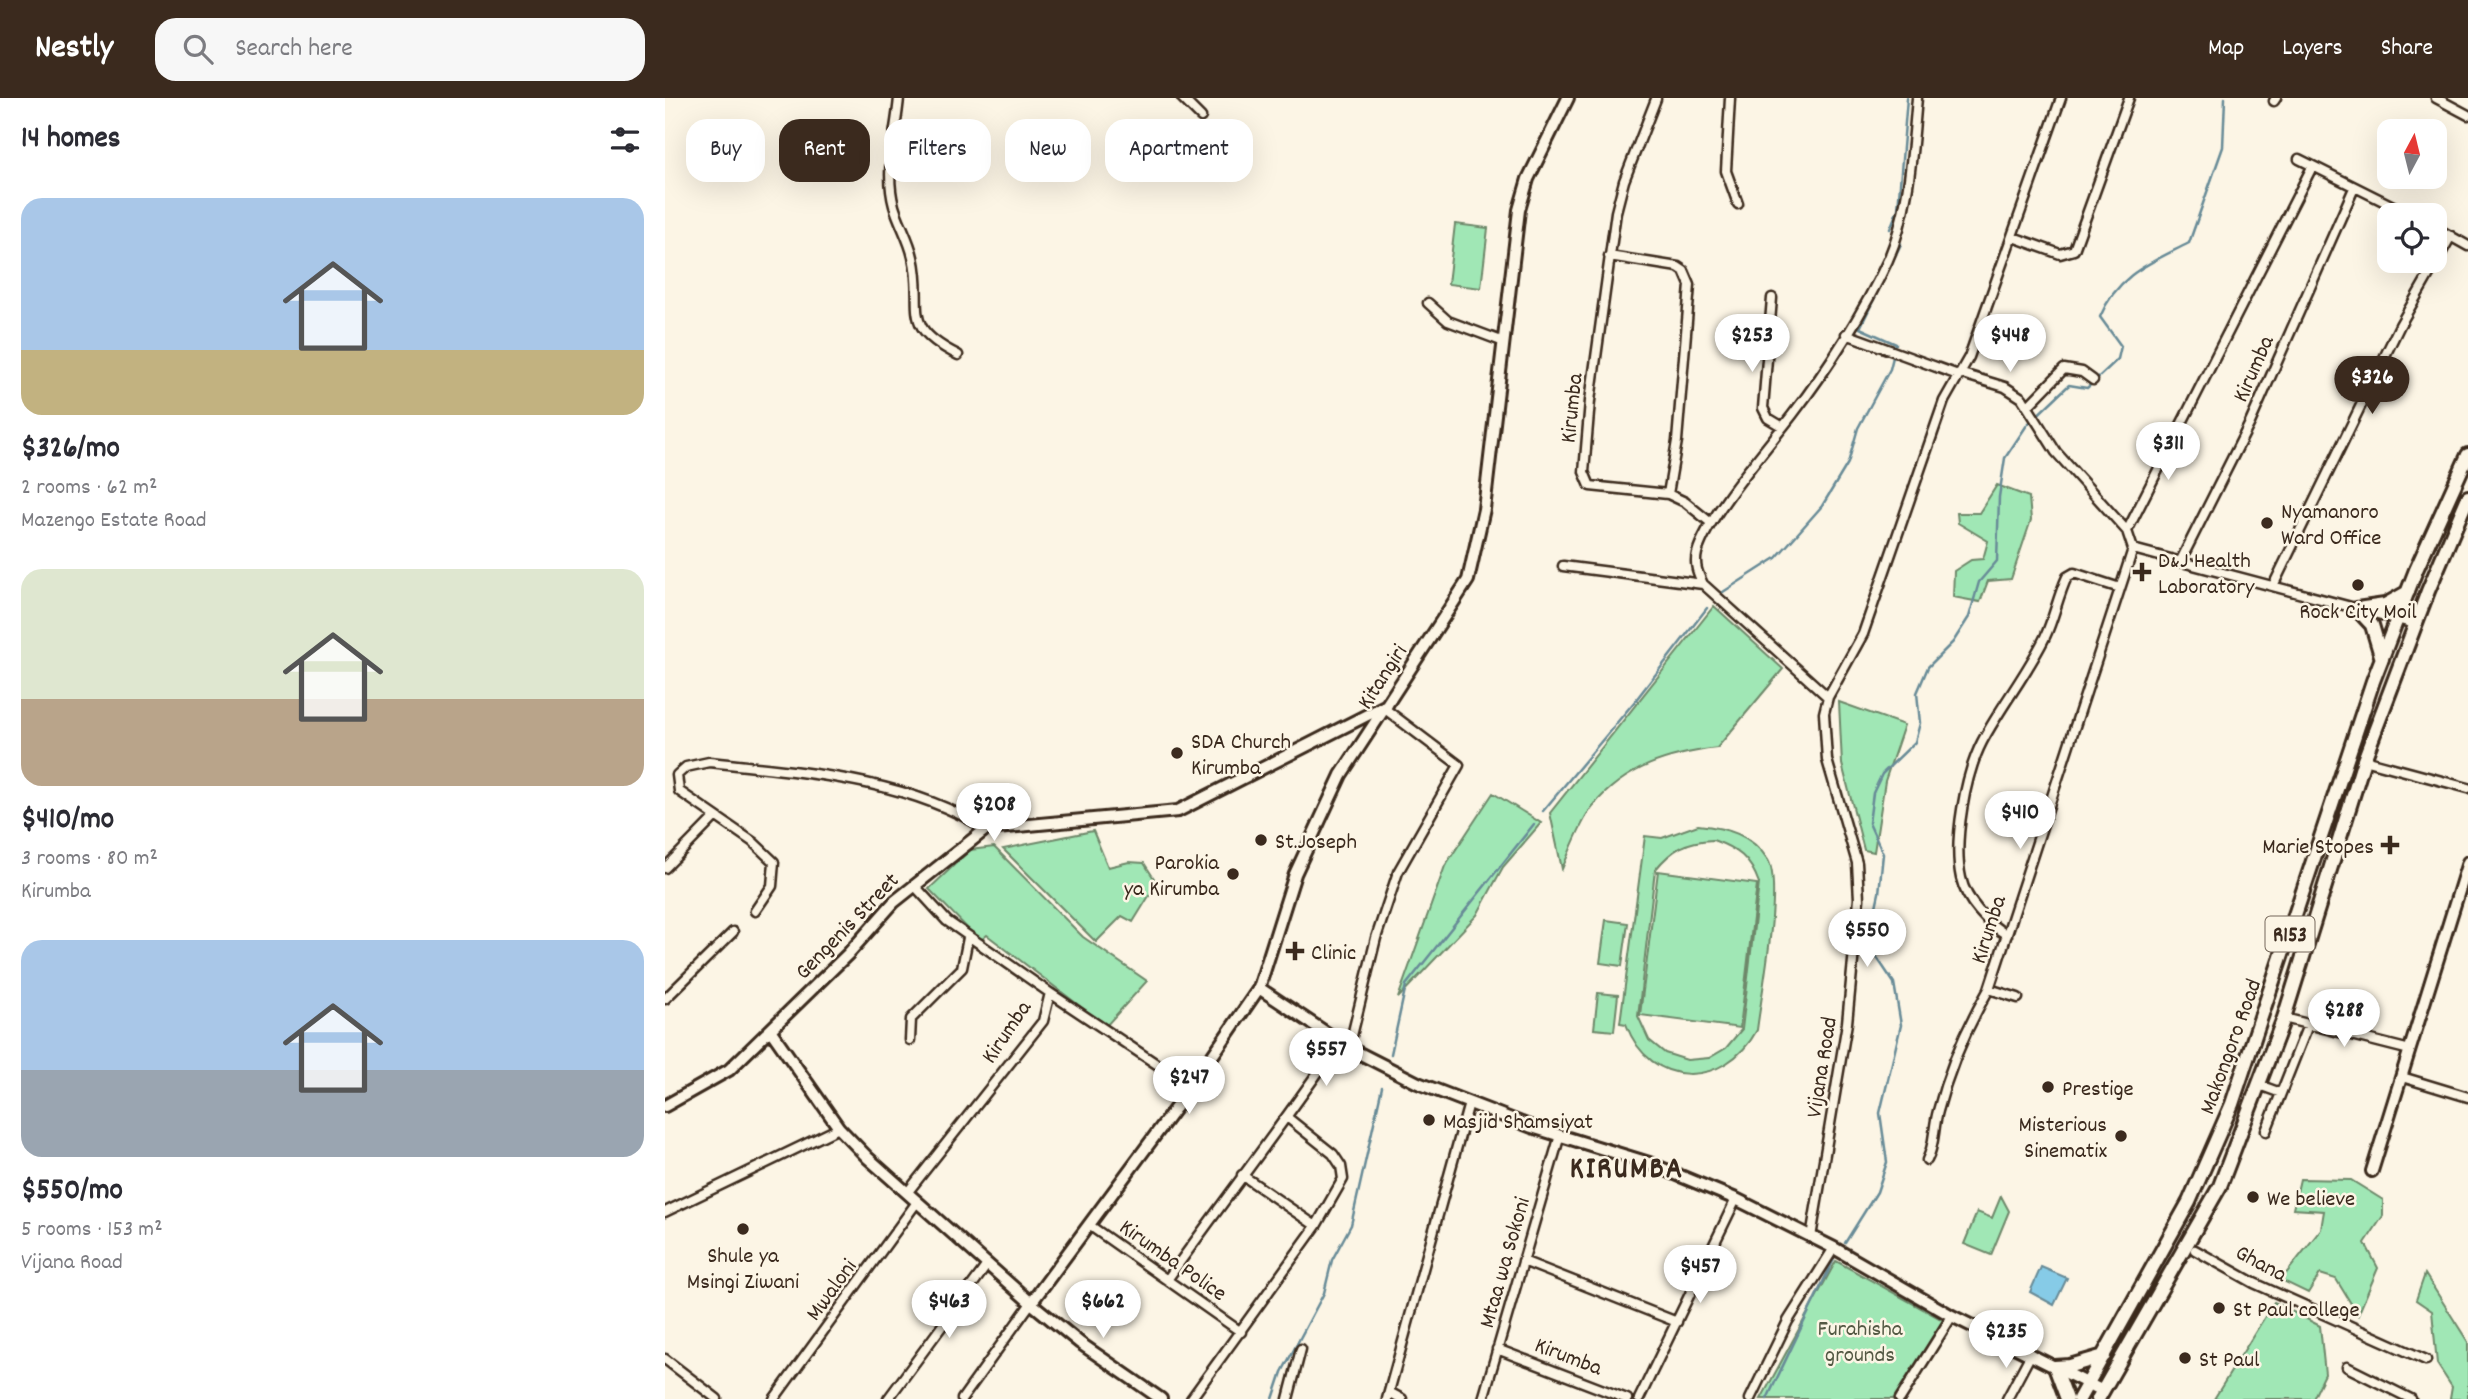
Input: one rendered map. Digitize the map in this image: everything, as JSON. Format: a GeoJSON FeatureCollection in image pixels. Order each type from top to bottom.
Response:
{"type":"FeatureCollection","features":[{"type":"Feature","properties":{"kind":"main road","name":"Makongoro Road"},"geometry":{"type":"LineString","coordinates":[[2079,1399],[2189,1202],[2232,1104],[2382,659],[2468,455]]}},
{"type":"Feature","properties":{"kind":"main road","name":"Makongoro Road"},"geometry":{"type":"LineString","coordinates":[[2101,1395],[2220,1186],[2284,1018],[2364,760],[2415,624],[2468,496]]}},
{"type":"Feature","properties":{"kind":"main road"},"geometry":{"type":"LineString","coordinates":[[2357,609],[2385,606],[2408,592]]}},
{"type":"Feature","properties":{"kind":"main road"},"geometry":{"type":"LineString","coordinates":[[2357,609],[2372,625],[2382,659]]}},
{"type":"Feature","properties":{"kind":"main road"},"geometry":{"type":"LineString","coordinates":[[2067,1399],[2055,1367],[2070,1366],[2104,1356]]}},
{"type":"Feature","properties":{"kind":"street"},"geometry":{"type":"LineString","coordinates":[[899,98],[891,143],[891,193],[912,253],[918,323],[943,348],[958,355]]}},
{"type":"Feature","properties":{"kind":"street"},"geometry":{"type":"LineString","coordinates":[[1182,98],[1201,117]]}},
{"type":"Feature","properties":{"kind":"street","name":"Kitangiri"},"geometry":{"type":"LineString","coordinates":[[1089,1225],[1191,1087],[1259,988],[1305,850],[1341,775],[1458,598],[1475,563],[1519,210],[1528,179],[1568,98]]}},
{"type":"Feature","properties":{"kind":"street"},"geometry":{"type":"LineString","coordinates":[[1730,98],[1726,171],[1738,204]]}},
{"type":"Feature","properties":{"kind":"street"},"geometry":{"type":"LineString","coordinates":[[1917,98],[1907,193],[1897,234],[1887,260],[1846,334],[1783,427],[1711,523],[1696,556],[1696,570],[1703,584],[1828,697],[1863,634],[1944,401],[1969,357],[2061,98]]}},
{"type":"Feature","properties":{"kind":"street"},"geometry":{"type":"LineString","coordinates":[[2013,237],[2060,254],[2074,250],[2129,98]]}},
{"type":"Feature","properties":{"kind":"street"},"geometry":{"type":"LineString","coordinates":[[2436,98],[2468,115]]}},
{"type":"Feature","properties":{"kind":"street","name":"Kirumba"},"geometry":{"type":"LineString","coordinates":[[1656,99],[1624,181],[1609,256],[1590,401],[1586,479],[1590,486],[1599,489],[1668,494],[1685,502],[1711,523]]}},
{"type":"Feature","properties":{"kind":"street"},"geometry":{"type":"LineString","coordinates":[[2299,159],[2386,203]]}},
{"type":"Feature","properties":{"kind":"street","name":"Kirumba"},"geometry":{"type":"LineString","coordinates":[[2127,531],[2312,167]]}},
{"type":"Feature","properties":{"kind":"street","name":"Kirumba"},"geometry":{"type":"LineString","coordinates":[[2180,562],[2250,423],[2354,188]]}},
{"type":"Feature","properties":{"kind":"street"},"geometry":{"type":"LineString","coordinates":[[2447,234],[2468,246]]}},
{"type":"Feature","properties":{"kind":"street"},"geometry":{"type":"LineString","coordinates":[[2273,586],[2400,325],[2451,236]]}},
{"type":"Feature","properties":{"kind":"street"},"geometry":{"type":"LineString","coordinates":[[1609,256],[1678,267],[1684,271],[1690,285],[1677,441],[1668,494]]}},
{"type":"Feature","properties":{"kind":"street"},"geometry":{"type":"LineString","coordinates":[[1772,298],[1763,408],[1768,418],[1783,427]]}},
{"type":"Feature","properties":{"kind":"street"},"geometry":{"type":"LineString","coordinates":[[1428,303],[1448,321],[1504,342]]}},
{"type":"Feature","properties":{"kind":"street"},"geometry":{"type":"LineString","coordinates":[[1846,334],[2017,393],[2030,410],[2036,425],[2127,531],[2133,549],[2415,624]]}},
{"type":"Feature","properties":{"kind":"street"},"geometry":{"type":"LineString","coordinates":[[2030,410],[2064,369],[2082,372],[2093,380]]}},
{"type":"Feature","properties":{"kind":"street","name":"Kirumba"},"geometry":{"type":"LineString","coordinates":[[1927,1160],[1932,1151],[1937,1114],[1958,1051],[1989,989],[2133,549]]}},
{"type":"Feature","properties":{"kind":"street"},"geometry":{"type":"LineString","coordinates":[[1563,566],[1703,584]]}},
{"type":"Feature","properties":{"kind":"street"},"geometry":{"type":"LineString","coordinates":[[2007,935],[1994,927],[1979,910],[1962,880],[1961,834],[1970,776],[1982,743],[2046,634],[2067,577],[2074,573],[2120,588]]}},
{"type":"Feature","properties":{"kind":"street","name":"Vijana Road"},"geometry":{"type":"LineString","coordinates":[[1811,1237],[1847,1023],[1859,900],[1857,863],[1827,760],[1825,713],[1828,697]]}},
{"type":"Feature","properties":{"kind":"street"},"geometry":{"type":"LineString","coordinates":[[755,911],[772,886],[774,862],[753,842],[714,818],[679,791],[677,775],[686,766],[722,763],[874,785],[940,804],[986,829],[1178,811],[1386,707],[1459,765],[1398,872],[1344,1045],[1242,1174],[1167,1280]]}},
{"type":"Feature","properties":{"kind":"street"},"geometry":{"type":"LineString","coordinates":[[2364,760],[2468,788]]}},
{"type":"Feature","properties":{"kind":"street"},"geometry":{"type":"LineString","coordinates":[[665,868],[714,818]]}},
{"type":"Feature","properties":{"kind":"street","name":"Gengenis Street"},"geometry":{"type":"LineString","coordinates":[[666,1103],[729,1070],[873,929],[894,902],[986,829]]}},
{"type":"Feature","properties":{"kind":"street"},"geometry":{"type":"LineString","coordinates":[[2372,1171],[2468,862]]}},
{"type":"Feature","properties":{"kind":"street","name":"Kirumba"},"geometry":{"type":"LineString","coordinates":[[907,1193],[1042,1021],[1050,993],[968,937],[947,920],[914,885]]}},
{"type":"Feature","properties":{"kind":"street"},"geometry":{"type":"LineString","coordinates":[[665,999],[733,932]]}},
{"type":"Feature","properties":{"kind":"street"},"geometry":{"type":"LineString","coordinates":[[910,1040],[911,1019],[962,968],[968,937]]}},
{"type":"Feature","properties":{"kind":"street"},"geometry":{"type":"LineString","coordinates":[[1259,988],[1344,1045],[1418,1083],[1560,1135],[1649,1163],[1736,1199],[1834,1248],[1952,1316],[2089,1383],[2101,1395]]}},
{"type":"Feature","properties":{"kind":"street"},"geometry":{"type":"LineString","coordinates":[[1989,989],[2018,998]]}},
{"type":"Feature","properties":{"kind":"street"},"geometry":{"type":"LineString","coordinates":[[1050,993],[1191,1087]]}},
{"type":"Feature","properties":{"kind":"street"},"geometry":{"type":"LineString","coordinates":[[2284,1018],[2410,1050]]}},
{"type":"Feature","properties":{"kind":"street"},"geometry":{"type":"LineString","coordinates":[[2266,1131],[2308,1025]]}},
{"type":"Feature","properties":{"kind":"street"},"geometry":{"type":"LineString","coordinates":[[771,1031],[839,1128],[907,1193],[1031,1303],[1092,1351],[1161,1399]]}},
{"type":"Feature","properties":{"kind":"street"},"geometry":{"type":"LineString","coordinates":[[2402,1077],[2468,1097]]}},
{"type":"Feature","properties":{"kind":"street"},"geometry":{"type":"LineString","coordinates":[[2259,1085],[2281,1093]]}},
{"type":"Feature","properties":{"kind":"street"},"geometry":{"type":"LineString","coordinates":[[1402,1399],[1388,1396],[1412,1319],[1469,1103]]}},
{"type":"Feature","properties":{"kind":"street"},"geometry":{"type":"LineString","coordinates":[[1191,1399],[1316,1226],[1338,1192],[1343,1179],[1341,1167],[1333,1154],[1288,1118]]}},
{"type":"Feature","properties":{"kind":"street"},"geometry":{"type":"LineString","coordinates":[[665,1212],[839,1128]]}},
{"type":"Feature","properties":{"kind":"street","name":"Mtaa wa Sokoni"},"geometry":{"type":"LineString","coordinates":[[1483,1399],[1560,1135]]}},
{"type":"Feature","properties":{"kind":"street"},"geometry":{"type":"LineString","coordinates":[[1242,1174],[1316,1226]]}},
{"type":"Feature","properties":{"kind":"street"},"geometry":{"type":"LineString","coordinates":[[1639,1399],[1736,1199]]}},
{"type":"Feature","properties":{"kind":"street","name":"Mwaloni"},"geometry":{"type":"LineString","coordinates":[[773,1399],[917,1202]]}},
{"type":"Feature","properties":{"kind":"street","name":"Kirumba Police"},"geometry":{"type":"LineString","coordinates":[[1031,1303],[1089,1225],[1241,1332]]}},
{"type":"Feature","properties":{"kind":"street"},"geometry":{"type":"LineString","coordinates":[[1750,1399],[1788,1321],[1834,1248]]}},
{"type":"Feature","properties":{"kind":"street","name":"Ghana"},"geometry":{"type":"LineString","coordinates":[[2195,1250],[2266,1289],[2426,1360]]}},
{"type":"Feature","properties":{"kind":"street"},"geometry":{"type":"LineString","coordinates":[[1523,1261],[1677,1322]]}},
{"type":"Feature","properties":{"kind":"street"},"geometry":{"type":"LineString","coordinates":[[888,1399],[987,1265]]}},
{"type":"Feature","properties":{"kind":"street"},"geometry":{"type":"LineString","coordinates":[[962,1399],[1031,1303]]}},
{"type":"Feature","properties":{"kind":"street"},"geometry":{"type":"LineString","coordinates":[[1900,1399],[1952,1316]]}},
{"type":"Feature","properties":{"kind":"street"},"geometry":{"type":"LineString","coordinates":[[1289,1399],[1301,1349]]}},
{"type":"Feature","properties":{"kind":"street","name":"Kirumba"},"geometry":{"type":"LineString","coordinates":[[1497,1349],[1627,1399]]}},
{"type":"Feature","properties":{"kind":"street"},"geometry":{"type":"LineString","coordinates":[[2007,1399],[2031,1354]]}},
{"type":"Feature","properties":{"kind":"street"},"geometry":{"type":"LineString","coordinates":[[665,1359],[712,1398]]}},
{"type":"Feature","properties":{"kind":"street"},"geometry":{"type":"LineString","coordinates":[[2347,1367],[2411,1399]]}},
{"type":"Feature","properties":{"kind":"green space"},"geometry":{"type":"Polygon","coordinates":[[[1455,224],[1488,228],[1481,288],[1448,284],[1455,224]]]}},
{"type":"Feature","properties":{"kind":"green space"},"geometry":{"type":"Polygon","coordinates":[[[1997,485],[2029,497],[2031,520],[2011,579],[1988,581],[1980,602],[1953,597],[1954,571],[1971,560],[1983,559],[1988,541],[1958,523],[1957,513],[1979,513],[1997,485]]]}},
{"type":"Feature","properties":{"kind":"green space"},"geometry":{"type":"Polygon","coordinates":[[[1714,606],[1783,669],[1717,748],[1665,759],[1619,781],[1593,806],[1562,869],[1550,813],[1714,606]]]}},
{"type":"Feature","properties":{"kind":"green space"},"geometry":{"type":"Polygon","coordinates":[[[1839,702],[1904,725],[1885,781],[1874,852],[1864,850],[1842,764],[1839,702]]]}},
{"type":"Feature","properties":{"kind":"green space"},"geometry":{"type":"Polygon","coordinates":[[[1493,793],[1541,823],[1503,867],[1477,915],[1398,998],[1445,866],[1493,793]]]}},
{"type":"Feature","properties":{"kind":"green space"},"geometry":{"type":"Polygon","coordinates":[[[1698,825],[1719,828],[1746,838],[1754,844],[1768,860],[1772,873],[1772,916],[1757,1030],[1743,1049],[1726,1063],[1708,1071],[1688,1074],[1670,1070],[1652,1061],[1637,1046],[1626,1024],[1620,1023],[1645,836],[1662,838],[1698,825]],[[1713,840],[1687,844],[1667,857],[1655,870],[1638,1016],[1649,1040],[1665,1053],[1687,1060],[1709,1058],[1726,1048],[1742,1029],[1759,883],[1747,861],[1722,843],[1713,840]]]}},
{"type":"Feature","properties":{"kind":"green space"},"geometry":{"type":"Polygon","coordinates":[[[1093,831],[1108,867],[1129,862],[1144,863],[1157,883],[1133,922],[1122,916],[1096,942],[1003,849],[1093,831]]]}},
{"type":"Feature","properties":{"kind":"green space"},"geometry":{"type":"Polygon","coordinates":[[[994,847],[1083,937],[1147,981],[1106,1026],[987,935],[980,941],[929,889],[970,850],[994,847]]]}},
{"type":"Feature","properties":{"kind":"green space"},"geometry":{"type":"Polygon","coordinates":[[[1658,871],[1757,884],[1740,1028],[1640,1015],[1658,871]]]}},
{"type":"Feature","properties":{"kind":"green space"},"geometry":{"type":"Polygon","coordinates":[[[1606,920],[1628,923],[1622,966],[1600,963],[1606,920]]]}},
{"type":"Feature","properties":{"kind":"green space"},"geometry":{"type":"Polygon","coordinates":[[[1598,993],[1618,995],[1614,1031],[1594,1029],[1598,993]]]}},
{"type":"Feature","properties":{"kind":"green space"},"geometry":{"type":"Polygon","coordinates":[[[2300,1179],[2351,1180],[2383,1200],[2383,1216],[2365,1243],[2378,1268],[2358,1315],[2336,1279],[2320,1274],[2308,1293],[2281,1280],[2321,1229],[2324,1211],[2293,1209],[2300,1179]]]}},
{"type":"Feature","properties":{"kind":"green space"},"geometry":{"type":"Polygon","coordinates":[[[2001,1196],[2009,1211],[1991,1255],[1964,1244],[1977,1212],[1992,1218],[2001,1196]]]}},
{"type":"Feature","properties":{"kind":"green space","name":"Furahisha grounds"},"geometry":{"type":"Polygon","coordinates":[[[1836,1261],[1943,1320],[1893,1399],[1761,1399],[1836,1261]]]}},
{"type":"Feature","properties":{"kind":"green space"},"geometry":{"type":"Polygon","coordinates":[[[2425,1274],[2468,1342],[2468,1399],[2450,1399],[2452,1387],[2437,1364],[2432,1311],[2416,1300],[2425,1274]]]}},
{"type":"Feature","properties":{"kind":"green space"},"geometry":{"type":"Polygon","coordinates":[[[2274,1302],[2320,1326],[2325,1374],[2313,1399],[2214,1399],[2274,1302]]]}},
{"type":"Feature","properties":{"kind":"water"},"geometry":{"type":"Polygon","coordinates":[[[2041,1267],[2067,1278],[2054,1305],[2030,1292],[2041,1267]]]}},
{"type":"Feature","properties":{"kind":"waterway"},"geometry":{"type":"LineString","coordinates":[[1890,229],[1898,209],[1907,98]]}},
{"type":"Feature","properties":{"kind":"waterway"},"geometry":{"type":"LineString","coordinates":[[1845,1243],[1877,1192],[1887,1162],[1880,1113],[1901,1025],[1894,983],[1868,944],[1879,893],[1883,854],[1869,823],[1873,793],[1882,774],[1915,742],[1920,723],[1917,693],[1928,667],[1953,642],[1969,617],[1979,582],[1997,561],[1999,497],[2005,458],[2027,425],[2069,385],[2087,388],[2118,359],[2121,346],[2100,317],[2116,290],[2137,271],[2189,243],[2223,147],[2225,98]]}},
{"type":"Feature","properties":{"kind":"waterway"},"geometry":{"type":"LineString","coordinates":[[1896,344],[1860,328],[1901,244],[1897,240]]}},
{"type":"Feature","properties":{"kind":"waterway"},"geometry":{"type":"LineString","coordinates":[[1723,592],[1776,558],[1822,506],[1848,463],[1858,428],[1890,369],[1893,357]]}},
{"type":"Feature","properties":{"kind":"waterway"},"geometry":{"type":"LineString","coordinates":[[1543,811],[1635,701],[1707,608]]}},
{"type":"Feature","properties":{"kind":"waterway"},"geometry":{"type":"LineString","coordinates":[[1391,1054],[1406,985],[1534,824]]}},
{"type":"Feature","properties":{"kind":"waterway"},"geometry":{"type":"LineString","coordinates":[[1273,1399],[1282,1372],[1324,1293],[1332,1260],[1351,1225],[1382,1087]]}},
{"type":"Feature","properties":{"kind":"waterway"},"geometry":{"type":"LineString","coordinates":[[1767,1399],[1834,1259]]}},
{"type":"Feature","properties":{"kind":"place","name":"Nyamanoro Ward Office"},"geometry":{"type":"Point","coordinates":[2267,523]}},
{"type":"Feature","properties":{"kind":"place","name":"D&J Health Laboratory"},"geometry":{"type":"Point","coordinates":[2142,572]}},
{"type":"Feature","properties":{"kind":"place","name":"Rock City Moil"},"geometry":{"type":"Point","coordinates":[2358,585]}},
{"type":"Feature","properties":{"kind":"place","name":"SDA Church Kirumba"},"geometry":{"type":"Point","coordinates":[1177,753]}},
{"type":"Feature","properties":{"kind":"place","name":"St.Joseph"},"geometry":{"type":"Point","coordinates":[1261,840]}},
{"type":"Feature","properties":{"kind":"place","name":"Marie Stopes"},"geometry":{"type":"Point","coordinates":[2390,845]}},
{"type":"Feature","properties":{"kind":"place","name":"Parokia ya Kirumba"},"geometry":{"type":"Point","coordinates":[1233,874]}},
{"type":"Feature","properties":{"kind":"place","name":"Clinic"},"geometry":{"type":"Point","coordinates":[1295,951]}},
{"type":"Feature","properties":{"kind":"place","name":"Prestige"},"geometry":{"type":"Point","coordinates":[2048,1087]}},
{"type":"Feature","properties":{"kind":"place","name":"Masjid Shamsiyat"},"geometry":{"type":"Point","coordinates":[1429,1120]}},
{"type":"Feature","properties":{"kind":"place","name":"Misterious Sinematix"},"geometry":{"type":"Point","coordinates":[2121,1136]}},
{"type":"Feature","properties":{"kind":"place","name":"We believe"},"geometry":{"type":"Point","coordinates":[2253,1197]}},
{"type":"Feature","properties":{"kind":"place","name":"Shule ya Msingi Ziwani"},"geometry":{"type":"Point","coordinates":[743,1229]}},
{"type":"Feature","properties":{"kind":"place","name":"St Paul college"},"geometry":{"type":"Point","coordinates":[2219,1308]}},
{"type":"Feature","properties":{"kind":"place","name":"St Paul"},"geometry":{"type":"Point","coordinates":[2185,1358]}},
{"type":"Feature","properties":{"kind":"district","name":"KIRUMBA"},"geometry":{"type":"Point","coordinates":[1627,1167]}}]}
